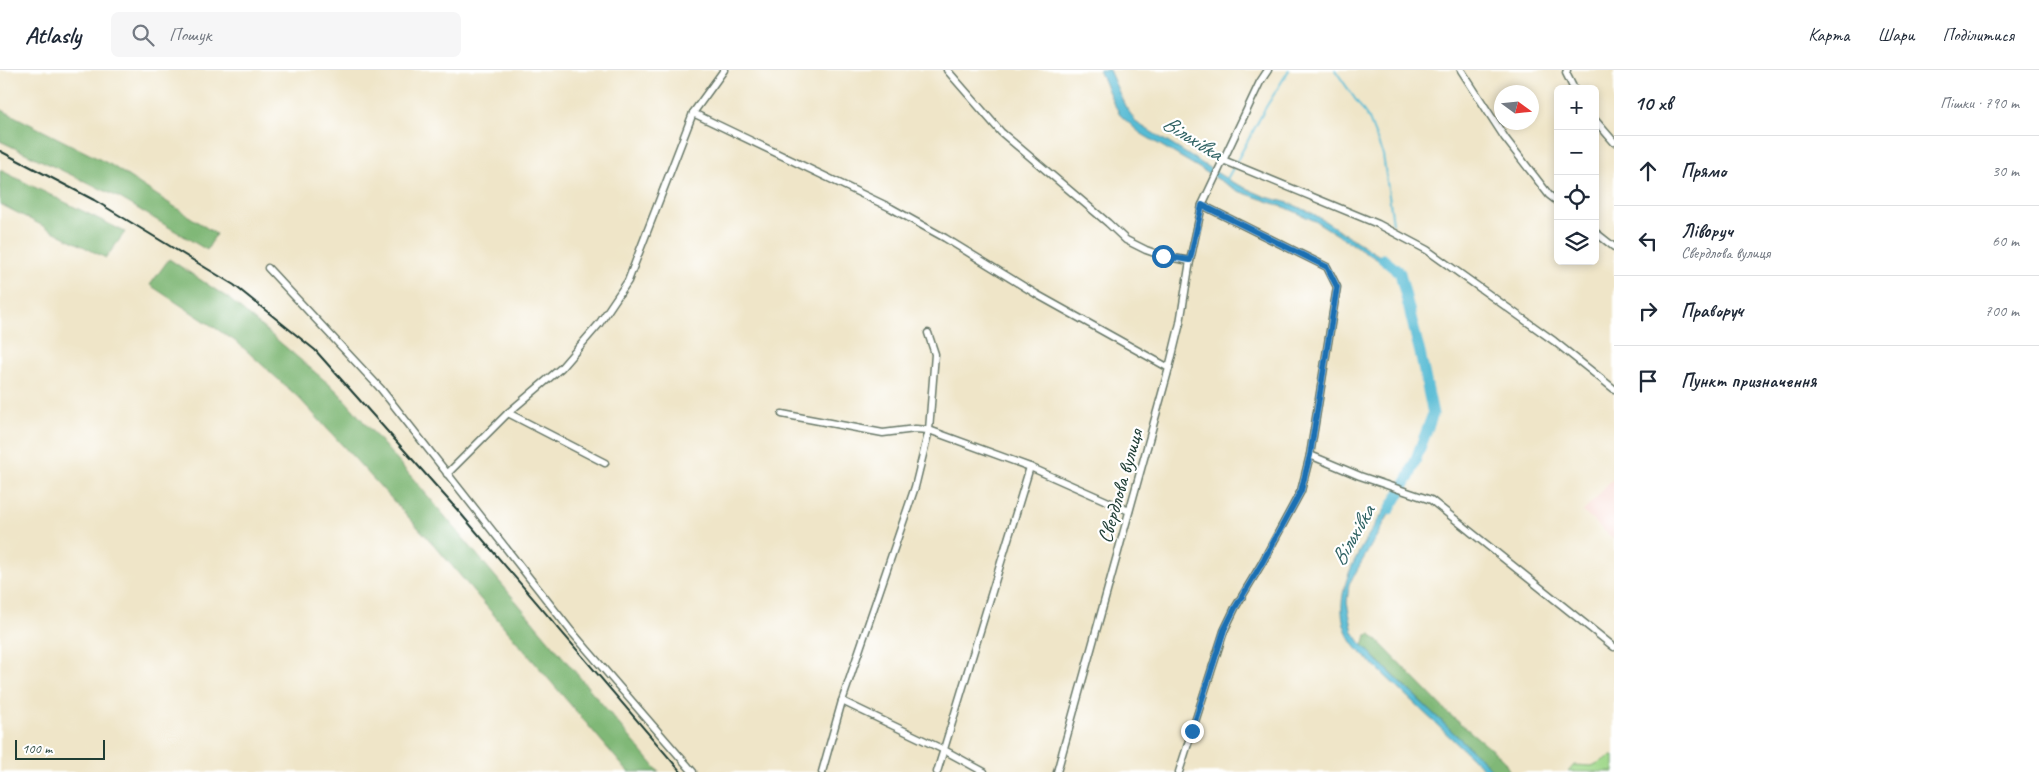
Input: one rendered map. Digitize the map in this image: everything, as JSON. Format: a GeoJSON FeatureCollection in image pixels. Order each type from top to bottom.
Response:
{"type":"FeatureCollection","features":[{"type":"Feature","properties":{"kind":"street"},"geometry":{"type":"LineString","coordinates":[[447,474],[508,414],[561,368],[599,324],[628,281],[693,113],[724,70]]}},
{"type":"Feature","properties":{"kind":"street"},"geometry":{"type":"LineString","coordinates":[[947,70],[1000,132],[1126,240],[1163,256],[1190,260]]}},
{"type":"Feature","properties":{"kind":"street","name":"Свердлова вулиця"},"geometry":{"type":"LineString","coordinates":[[1057,772],[1169,368],[1180,323],[1190,260],[1202,205],[1206,193],[1260,82],[1268,70]]}},
{"type":"Feature","properties":{"kind":"street"},"geometry":{"type":"LineString","coordinates":[[1461,70],[1505,138],[1554,199]]}},
{"type":"Feature","properties":{"kind":"street"},"geometry":{"type":"LineString","coordinates":[[1567,70],[1566,73],[1572,85]]}},
{"type":"Feature","properties":{"kind":"street"},"geometry":{"type":"LineString","coordinates":[[693,113],[891,208],[945,238],[1036,294],[1169,368]]}},
{"type":"Feature","properties":{"kind":"street"},"geometry":{"type":"LineString","coordinates":[[1599,125],[1614,142]]}},
{"type":"Feature","properties":{"kind":"street"},"geometry":{"type":"LineString","coordinates":[[1221,164],[1378,224],[1427,250],[1554,341],[1614,389]]}},
{"type":"Feature","properties":{"kind":"street"},"geometry":{"type":"LineString","coordinates":[[1179,772],[1224,630],[1238,601],[1262,563],[1301,491],[1310,455],[1337,287],[1327,267],[1202,205]]}},
{"type":"Feature","properties":{"kind":"street"},"geometry":{"type":"LineString","coordinates":[[1599,235],[1614,247]]}},
{"type":"Feature","properties":{"kind":"street"},"geometry":{"type":"LineString","coordinates":[[268,268],[380,389],[571,631],[693,772]]}},
{"type":"Feature","properties":{"kind":"street"},"geometry":{"type":"LineString","coordinates":[[822,772],[842,701],[914,487],[929,430],[936,354],[928,333]]}},
{"type":"Feature","properties":{"kind":"street"},"geometry":{"type":"LineString","coordinates":[[508,414],[606,463]]}},
{"type":"Feature","properties":{"kind":"street"},"geometry":{"type":"LineString","coordinates":[[782,414],[883,433],[915,429],[929,430],[1030,467],[1129,512]]}},
{"type":"Feature","properties":{"kind":"street"},"geometry":{"type":"LineString","coordinates":[[1310,455],[1431,500],[1614,647]]}},
{"type":"Feature","properties":{"kind":"street"},"geometry":{"type":"LineString","coordinates":[[937,772],[1030,467]]}},
{"type":"Feature","properties":{"kind":"street"},"geometry":{"type":"LineString","coordinates":[[842,701],[944,750],[984,772]]}},
{"type":"Feature","properties":{"kind":"shaded area"},"geometry":{"type":"Polygon","coordinates":[[[1614,478],[1614,539],[1583,512],[1614,478]]]}},
{"type":"Feature","properties":{"kind":"green space"},"geometry":{"type":"Polygon","coordinates":[[[0,109],[111,165],[216,234],[207,250],[120,198],[0,141],[0,109]]]}},
{"type":"Feature","properties":{"kind":"green space"},"geometry":{"type":"Polygon","coordinates":[[[0,170],[125,232],[106,258],[0,204],[0,170]]]}},
{"type":"Feature","properties":{"kind":"green space"},"geometry":{"type":"Polygon","coordinates":[[[169,259],[228,298],[337,391],[422,489],[659,772],[628,772],[435,546],[299,398],[238,343],[150,285],[169,259]]]}},
{"type":"Feature","properties":{"kind":"green space"},"geometry":{"type":"Polygon","coordinates":[[[1371,634],[1449,714],[1503,759],[1510,772],[1495,772],[1363,646],[1366,635],[1371,634]]]}},
{"type":"Feature","properties":{"kind":"green space"},"geometry":{"type":"Polygon","coordinates":[[[1614,756],[1614,772],[1568,772],[1574,765],[1592,766],[1614,756]]]}},
{"type":"Feature","properties":{"kind":"water"},"geometry":{"type":"Polygon","coordinates":[[[1099,70],[1109,70],[1125,106],[1137,123],[1232,182],[1266,197],[1289,203],[1312,213],[1397,267],[1394,270],[1317,222],[1287,208],[1238,191],[1140,133],[1121,116],[1099,70]]]}},
{"type":"Feature","properties":{"kind":"water"},"geometry":{"type":"Polygon","coordinates":[[[1395,494],[1399,497],[1349,584],[1347,603],[1353,632],[1379,662],[1495,772],[1487,772],[1361,653],[1348,634],[1342,614],[1343,593],[1350,572],[1359,551],[1395,494]]]}},
{"type":"Feature","properties":{"kind":"waterway","name":"Вільхівка"},"geometry":{"type":"LineString","coordinates":[[1227,179],[1266,107],[1289,70]]}},
{"type":"Feature","properties":{"kind":"waterway","name":"Вільхівка"},"geometry":{"type":"LineString","coordinates":[[1335,70],[1369,119],[1383,155],[1393,223]]}},
{"type":"Feature","properties":{"kind":"waterway","name":"Вільхівка"},"geometry":{"type":"LineString","coordinates":[[1383,259],[1400,273],[1433,414],[1409,477],[1390,509]]}},
{"type":"Feature","properties":{"kind":"railway"},"geometry":{"type":"LineString","coordinates":[[0,151],[94,200],[234,285],[315,350],[461,514],[681,772]]}},
{"type":"Feature","properties":{"kind":"route"},"geometry":{"type":"LineString","coordinates":[[1163,256],[1190,260],[1202,205],[1327,267],[1337,287],[1310,455],[1301,491],[1224,630],[1192,731]]}}]}
